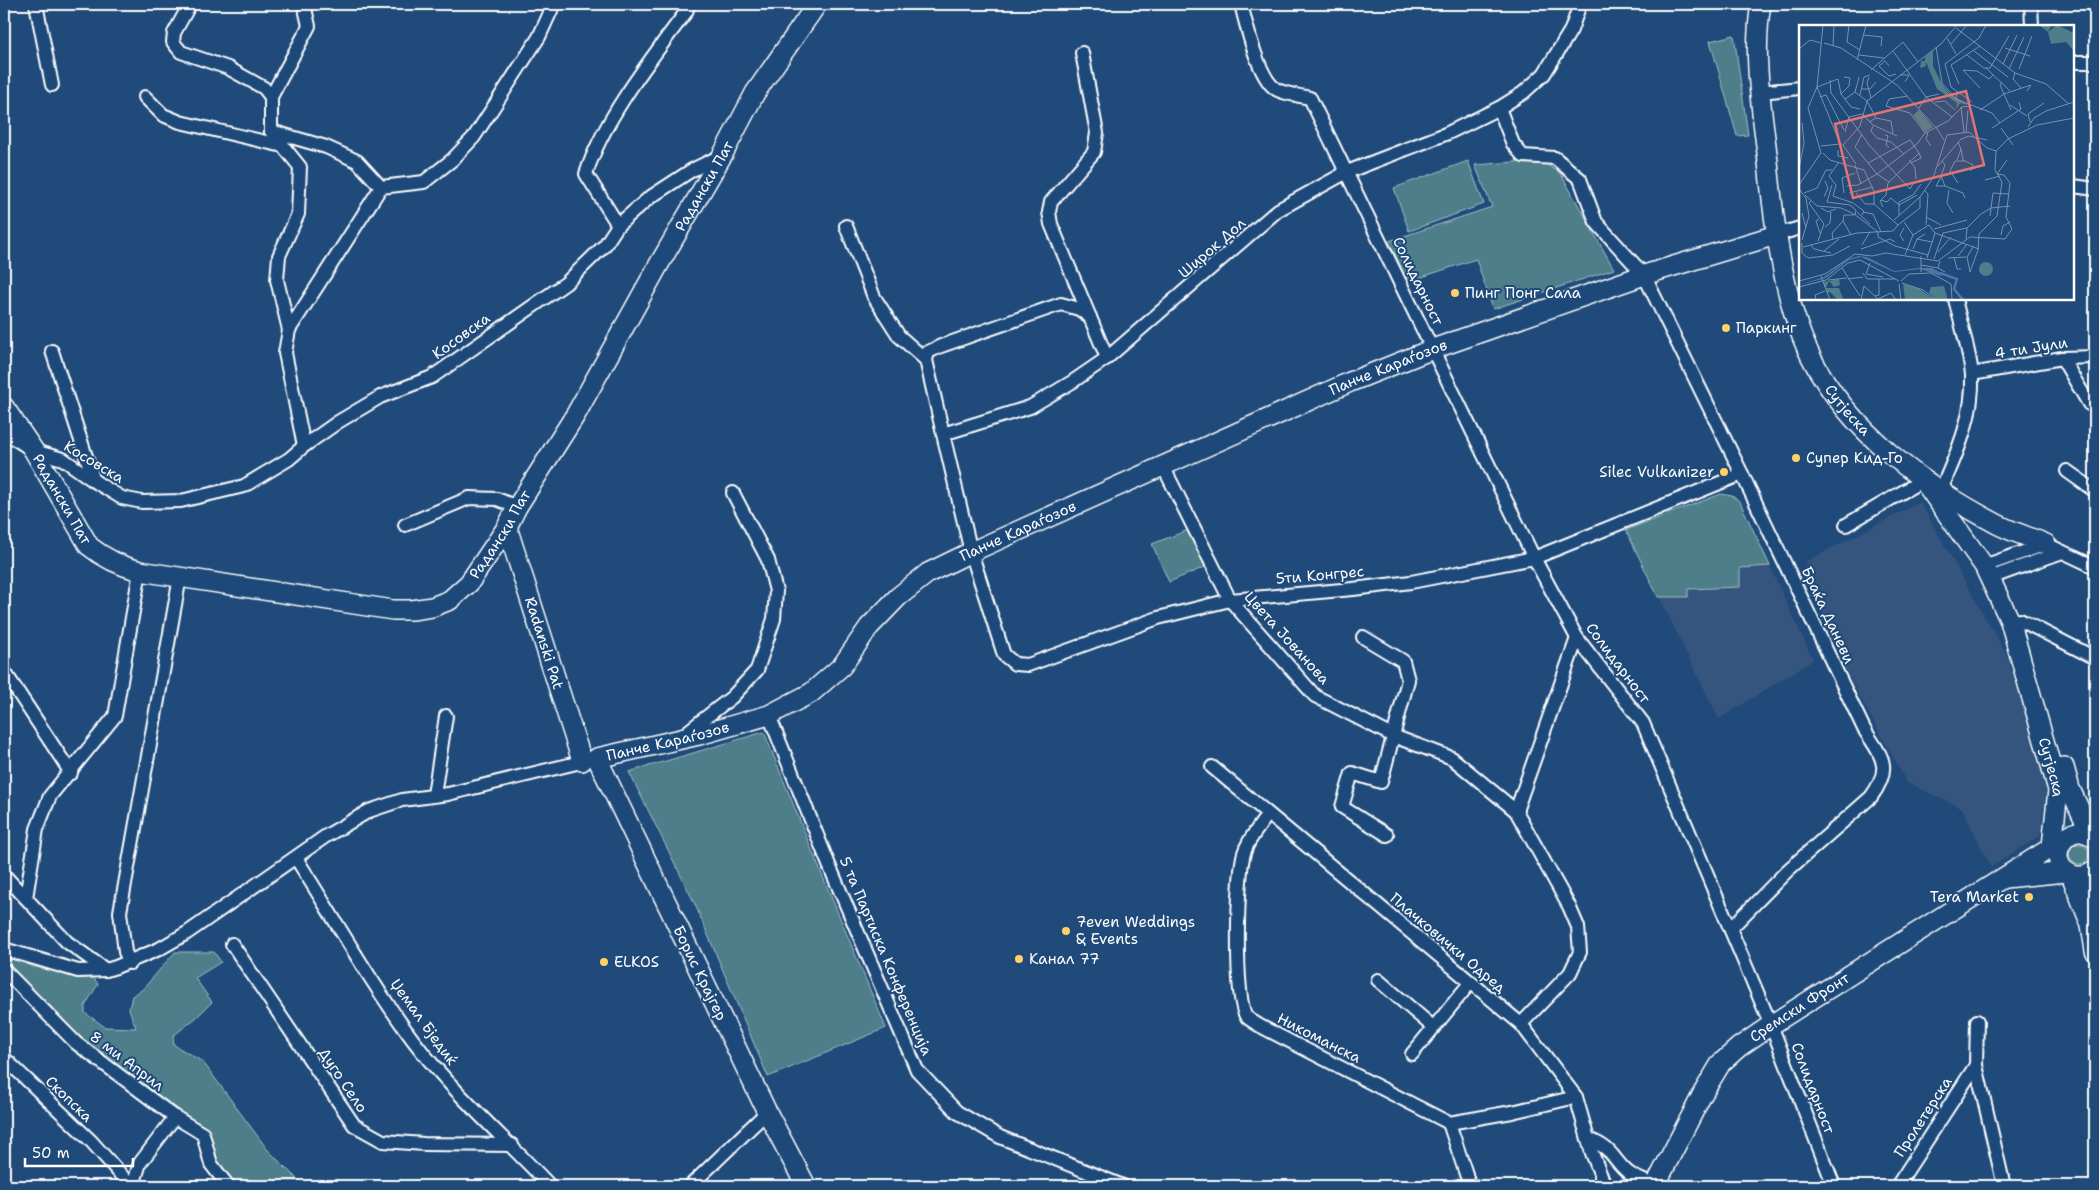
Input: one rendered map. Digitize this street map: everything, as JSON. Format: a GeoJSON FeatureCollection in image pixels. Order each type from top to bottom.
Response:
{"type":"FeatureCollection","features":[{"type":"Feature","properties":{"kind":"street"},"geometry":{"type":"LineString","coordinates":[[36,4],[52,85]]}},
{"type":"Feature","properties":{"kind":"street"},"geometry":{"type":"LineString","coordinates":[[190,4],[174,33],[174,42],[180,52],[228,68],[264,88],[271,97]]}},
{"type":"Feature","properties":{"kind":"street"},"geometry":{"type":"LineString","coordinates":[[289,330],[277,280],[279,256],[298,214],[300,167],[272,131],[271,97],[309,26],[304,4]]}},
{"type":"Feature","properties":{"kind":"street"},"geometry":{"type":"LineString","coordinates":[[381,187],[424,182],[452,160],[474,137],[539,37],[554,4]]}},
{"type":"Feature","properties":{"kind":"street"},"geometry":{"type":"LineString","coordinates":[[618,225],[586,174],[591,160],[614,116],[645,67],[686,12],[689,4]]}},
{"type":"Feature","properties":{"kind":"street","name":"Радански Пат"},"geometry":{"type":"LineString","coordinates":[[4,407],[34,451],[89,546],[103,558],[121,566],[140,571],[393,610],[432,607],[450,600],[469,583],[507,527],[517,507],[576,414],[658,266],[724,154],[755,92],[817,4]]}},
{"type":"Feature","properties":{"kind":"street","name":"Солидарност"},"geometry":{"type":"LineString","coordinates":[[1241,4],[1251,41],[1263,72],[1276,90],[1310,98],[1534,558],[1576,638],[1643,723],[1731,928],[1834,1186]]}},
{"type":"Feature","properties":{"kind":"street","name":"Широк Дол"},"geometry":{"type":"LineString","coordinates":[[943,434],[1030,407],[1072,382],[1107,358],[1278,210],[1347,172],[1448,133],[1499,108],[1523,93],[1544,74],[1572,30],[1580,4]]}},
{"type":"Feature","properties":{"kind":"street","name":"Сутјеска"},"geometry":{"type":"LineString","coordinates":[[1761,4],[1757,27],[1760,92],[1776,235],[1800,330],[1828,388],[1855,420],[1887,452],[1923,480],[1942,490],[1992,570],[2020,620],[2070,789],[2094,837]]}},
{"type":"Feature","properties":{"kind":"street"},"geometry":{"type":"LineString","coordinates":[[2031,4],[2032,25]]}},
{"type":"Feature","properties":{"kind":"street"},"geometry":{"type":"LineString","coordinates":[[1082,53],[1097,133],[1096,144],[1094,152],[1051,202],[1049,212],[1051,224],[1107,358]]}},
{"type":"Feature","properties":{"kind":"street"},"geometry":{"type":"LineString","coordinates":[[2074,62],[2095,62]]}},
{"type":"Feature","properties":{"kind":"street"},"geometry":{"type":"LineString","coordinates":[[1760,92],[1799,88]]}},
{"type":"Feature","properties":{"kind":"street"},"geometry":{"type":"LineString","coordinates":[[145,97],[163,115],[180,122],[283,146]]}},
{"type":"Feature","properties":{"kind":"street","name":"Браќа Даневи"},"geometry":{"type":"LineString","coordinates":[[1499,108],[1513,144],[1522,156],[1554,158],[1580,179],[1596,222],[1644,275],[1742,474],[1864,730],[1879,752],[1884,770],[1880,784],[1871,797],[1788,870],[1731,928]]}},
{"type":"Feature","properties":{"kind":"street"},"geometry":{"type":"LineString","coordinates":[[272,131],[326,148],[356,161],[381,187]]}},
{"type":"Feature","properties":{"kind":"street","name":"Косовска"},"geometry":{"type":"LineString","coordinates":[[4,432],[34,451],[63,459],[122,498],[142,502],[181,501],[244,486],[289,459],[338,422],[380,397],[432,377],[566,283],[604,246],[618,225],[649,198],[692,170],[724,154]]}},
{"type":"Feature","properties":{"kind":"street"},"geometry":{"type":"LineString","coordinates":[[2074,186],[2095,190]]}},
{"type":"Feature","properties":{"kind":"street"},"geometry":{"type":"LineString","coordinates":[[304,446],[285,352],[289,330],[381,187]]}},
{"type":"Feature","properties":{"kind":"street"},"geometry":{"type":"LineString","coordinates":[[846,226],[874,297],[899,336],[926,360]]}},
{"type":"Feature","properties":{"kind":"street"},"geometry":{"type":"LineString","coordinates":[[1776,235],[1799,228]]}},
{"type":"Feature","properties":{"kind":"street","name":"Панче Караѓозов"},"geometry":{"type":"LineString","coordinates":[[130,962],[187,934],[326,836],[369,811],[402,800],[476,788],[676,740],[769,715],[811,693],[842,666],[869,627],[898,597],[928,573],[971,552],[1350,382],[1433,349],[1644,275],[1776,235]]}},
{"type":"Feature","properties":{"kind":"street"},"geometry":{"type":"LineString","coordinates":[[1955,300],[1972,374],[1970,416],[1942,490],[1998,524],[2095,567]]}},
{"type":"Feature","properties":{"kind":"street"},"geometry":{"type":"LineString","coordinates":[[971,552],[926,360],[928,352],[940,346],[1061,304],[1079,309],[1090,317]]}},
{"type":"Feature","properties":{"kind":"street"},"geometry":{"type":"LineString","coordinates":[[52,351],[94,481]]}},
{"type":"Feature","properties":{"kind":"street","name":"4 ти Јули"},"geometry":{"type":"LineString","coordinates":[[1972,374],[2062,358],[2095,357]]}},
{"type":"Feature","properties":{"kind":"street"},"geometry":{"type":"LineString","coordinates":[[2062,358],[2089,404],[2095,406]]}},
{"type":"Feature","properties":{"kind":"street","name":"Цвета Јованова"},"geometry":{"type":"LineString","coordinates":[[1163,466],[1230,600],[1315,696],[1393,736],[1452,758],[1516,811],[1569,906],[1578,927],[1580,952],[1570,973],[1521,1024]]}},
{"type":"Feature","properties":{"kind":"street"},"geometry":{"type":"LineString","coordinates":[[1846,525],[1923,480],[1936,479],[1950,471]]}},
{"type":"Feature","properties":{"kind":"street"},"geometry":{"type":"LineString","coordinates":[[2067,471],[2095,491]]}},
{"type":"Feature","properties":{"kind":"street","name":"5ти Конгрес"},"geometry":{"type":"LineString","coordinates":[[971,552],[1004,655],[1014,664],[1028,665],[1158,618],[1230,600],[1411,582],[1534,558],[1742,474]]}},
{"type":"Feature","properties":{"kind":"street"},"geometry":{"type":"LineString","coordinates":[[1923,480],[1992,570],[2054,548]]}},
{"type":"Feature","properties":{"kind":"street"},"geometry":{"type":"LineString","coordinates":[[676,740],[732,698],[757,670],[774,619],[776,591],[768,560],[733,493]]}},
{"type":"Feature","properties":{"kind":"street"},"geometry":{"type":"LineString","coordinates":[[405,525],[470,498],[497,500],[517,507]]}},
{"type":"Feature","properties":{"kind":"street","name":"Radanski Pat"},"geometry":{"type":"LineString","coordinates":[[507,527],[590,760]]}},
{"type":"Feature","properties":{"kind":"street","name":"Сутјеска"},"geometry":{"type":"LineString","coordinates":[[1992,570],[2010,621],[2058,790],[2057,843],[2061,867],[2068,873],[2091,925]]}},
{"type":"Feature","properties":{"kind":"street"},"geometry":{"type":"LineString","coordinates":[[26,898],[37,829],[50,796],[71,773],[115,716],[140,571]]}},
{"type":"Feature","properties":{"kind":"street"},"geometry":{"type":"LineString","coordinates":[[4,950],[78,971],[106,970],[130,962],[125,952],[120,912],[180,577]]}},
{"type":"Feature","properties":{"kind":"street"},"geometry":{"type":"LineString","coordinates":[[2020,620],[2095,658]]}},
{"type":"Feature","properties":{"kind":"street"},"geometry":{"type":"LineString","coordinates":[[1363,637],[1403,660],[1408,680],[1380,782],[1352,772],[1342,807],[1387,835]]}},
{"type":"Feature","properties":{"kind":"street"},"geometry":{"type":"LineString","coordinates":[[1516,811],[1576,638]]}},
{"type":"Feature","properties":{"kind":"street"},"geometry":{"type":"LineString","coordinates":[[4,671],[71,773]]}},
{"type":"Feature","properties":{"kind":"street","name":"5 та Партиска Конференција"},"geometry":{"type":"LineString","coordinates":[[769,715],[829,865],[917,1070],[957,1112],[1000,1137],[1123,1186]]}},
{"type":"Feature","properties":{"kind":"street"},"geometry":{"type":"LineString","coordinates":[[434,795],[446,716]]}},
{"type":"Feature","properties":{"kind":"street","name":"Борис Крајгер"},"geometry":{"type":"LineString","coordinates":[[590,760],[806,1186]]}},
{"type":"Feature","properties":{"kind":"street","name":"Плачковички Одред"},"geometry":{"type":"LineString","coordinates":[[1212,766],[1521,1024],[1576,1097],[1588,1139],[1605,1186]]}},
{"type":"Feature","properties":{"kind":"street","name":"Никоманска"},"geometry":{"type":"LineString","coordinates":[[1268,814],[1249,841],[1244,852],[1242,864],[1238,953],[1241,1000],[1247,1017],[1262,1027],[1449,1123]]}},
{"type":"Feature","properties":{"kind":"street","name":"Сремски Фронт"},"geometry":{"type":"LineString","coordinates":[[1655,1186],[1703,1093],[1721,1063],[1739,1047],[1998,879],[2075,832],[2083,832],[2094,837]]}},
{"type":"Feature","properties":{"kind":"street","name":"Џемал Бједиќ"},"geometry":{"type":"LineString","coordinates":[[296,858],[413,1040],[446,1079],[550,1186]]}},
{"type":"Feature","properties":{"kind":"street"},"geometry":{"type":"LineString","coordinates":[[1998,879],[2068,873],[2084,876],[2095,871],[2091,925],[2095,951]]}},
{"type":"Feature","properties":{"kind":"street"},"geometry":{"type":"LineString","coordinates":[[4,875],[68,942],[106,970]]}},
{"type":"Feature","properties":{"kind":"street","name":"Дуго Село"},"geometry":{"type":"LineString","coordinates":[[232,944],[354,1125],[383,1141],[424,1144],[512,1145]]}},
{"type":"Feature","properties":{"kind":"street","name":"8 ми Април"},"geometry":{"type":"LineString","coordinates":[[4,970],[76,1044],[175,1116],[203,1134],[211,1164],[228,1186]]}},
{"type":"Feature","properties":{"kind":"street"},"geometry":{"type":"LineString","coordinates":[[1378,980],[1433,1028]]}},
{"type":"Feature","properties":{"kind":"street"},"geometry":{"type":"LineString","coordinates":[[1412,1054],[1470,983]]}},
{"type":"Feature","properties":{"kind":"street"},"geometry":{"type":"LineString","coordinates":[[1977,1021],[1976,1065],[2004,1186]]}},
{"type":"Feature","properties":{"kind":"street","name":"Скопска"},"geometry":{"type":"LineString","coordinates":[[4,1058],[90,1141],[132,1186]]}},
{"type":"Feature","properties":{"kind":"street","name":"Пролетерска"},"geometry":{"type":"LineString","coordinates":[[1897,1186],[1976,1065]]}},
{"type":"Feature","properties":{"kind":"street"},"geometry":{"type":"LineString","coordinates":[[1470,1186],[1449,1123],[1512,1112],[1576,1097]]}},
{"type":"Feature","properties":{"kind":"street"},"geometry":{"type":"LineString","coordinates":[[690,1186],[767,1112]]}},
{"type":"Feature","properties":{"kind":"street"},"geometry":{"type":"LineString","coordinates":[[132,1186],[140,1163],[175,1116]]}},
{"type":"Feature","properties":{"kind":"street"},"geometry":{"type":"LineString","coordinates":[[1588,1139],[1601,1144],[1612,1153],[1630,1174],[1655,1186]]}},
{"type":"Feature","properties":{"kind":"shaded area"},"geometry":{"type":"Polygon","coordinates":[[[1721,494],[1732,496],[1740,502],[1813,660],[1719,719],[1626,530],[1721,494]]]}},
{"type":"Feature","properties":{"kind":"shaded area"},"geometry":{"type":"Polygon","coordinates":[[[1920,502],[2007,656],[2043,769],[2046,794],[2040,836],[1991,867],[1962,808],[1907,783],[1832,645],[1805,562],[1920,502]]]}},
{"type":"Feature","properties":{"kind":"green space"},"geometry":{"type":"Polygon","coordinates":[[[1734,35],[1748,135],[1737,136],[1710,41],[1734,35]]]}},
{"type":"Feature","properties":{"kind":"green space"},"geometry":{"type":"Polygon","coordinates":[[[1541,160],[1561,174],[1614,269],[1493,309],[1476,259],[1407,282],[1389,241],[1492,207],[1475,165],[1541,160]]]}},
{"type":"Feature","properties":{"kind":"green space"},"geometry":{"type":"Polygon","coordinates":[[[1468,161],[1484,204],[1409,231],[1394,188],[1468,161]]]}},
{"type":"Feature","properties":{"kind":"green space"},"geometry":{"type":"Polygon","coordinates":[[[1721,494],[1732,496],[1740,502],[1770,566],[1740,568],[1740,587],[1688,589],[1688,597],[1658,597],[1626,530],[1721,494]]]}},
{"type":"Feature","properties":{"kind":"green space"},"geometry":{"type":"Polygon","coordinates":[[[1188,530],[1205,567],[1169,582],[1152,544],[1188,530]]]}},
{"type":"Feature","properties":{"kind":"green space"},"geometry":{"type":"Polygon","coordinates":[[[764,732],[886,1028],[768,1077],[694,902],[629,772],[764,732]]]}},
{"type":"Feature","properties":{"kind":"green space"},"geometry":{"type":"Polygon","coordinates":[[[2079,844],[2086,847],[2089,854],[2086,861],[2079,864],[2072,861],[2069,854],[2072,847],[2079,844]]]}},
{"type":"Feature","properties":{"kind":"green space"},"geometry":{"type":"Polygon","coordinates":[[[175,952],[214,952],[221,962],[195,978],[212,1002],[173,1036],[174,1045],[203,1062],[267,1149],[304,1186],[237,1186],[215,1158],[203,1127],[101,1054],[45,1007],[4,967],[5,961],[15,959],[34,967],[93,977],[98,984],[85,1006],[85,1013],[105,1027],[136,1028],[129,1009],[132,996],[143,989],[175,952]]]}},
{"type":"Feature","properties":{"kind":"place","name":"Пинг Понг Сала"},"geometry":{"type":"Point","coordinates":[1455,293]}},
{"type":"Feature","properties":{"kind":"place","name":"Паркинг"},"geometry":{"type":"Point","coordinates":[1726,328]}},
{"type":"Feature","properties":{"kind":"place","name":"Супер Кид-Го"},"geometry":{"type":"Point","coordinates":[1796,458]}},
{"type":"Feature","properties":{"kind":"place","name":"Silec Vulkanizer"},"geometry":{"type":"Point","coordinates":[1724,472]}},
{"type":"Feature","properties":{"kind":"place","name":"Tera Market"},"geometry":{"type":"Point","coordinates":[2029,897]}},
{"type":"Feature","properties":{"kind":"place","name":"7even Weddings & Events"},"geometry":{"type":"Point","coordinates":[1066,931]}},
{"type":"Feature","properties":{"kind":"place","name":"Канал 77"},"geometry":{"type":"Point","coordinates":[1019,959]}},
{"type":"Feature","properties":{"kind":"place","name":"ELKOS"},"geometry":{"type":"Point","coordinates":[604,962]}}]}
